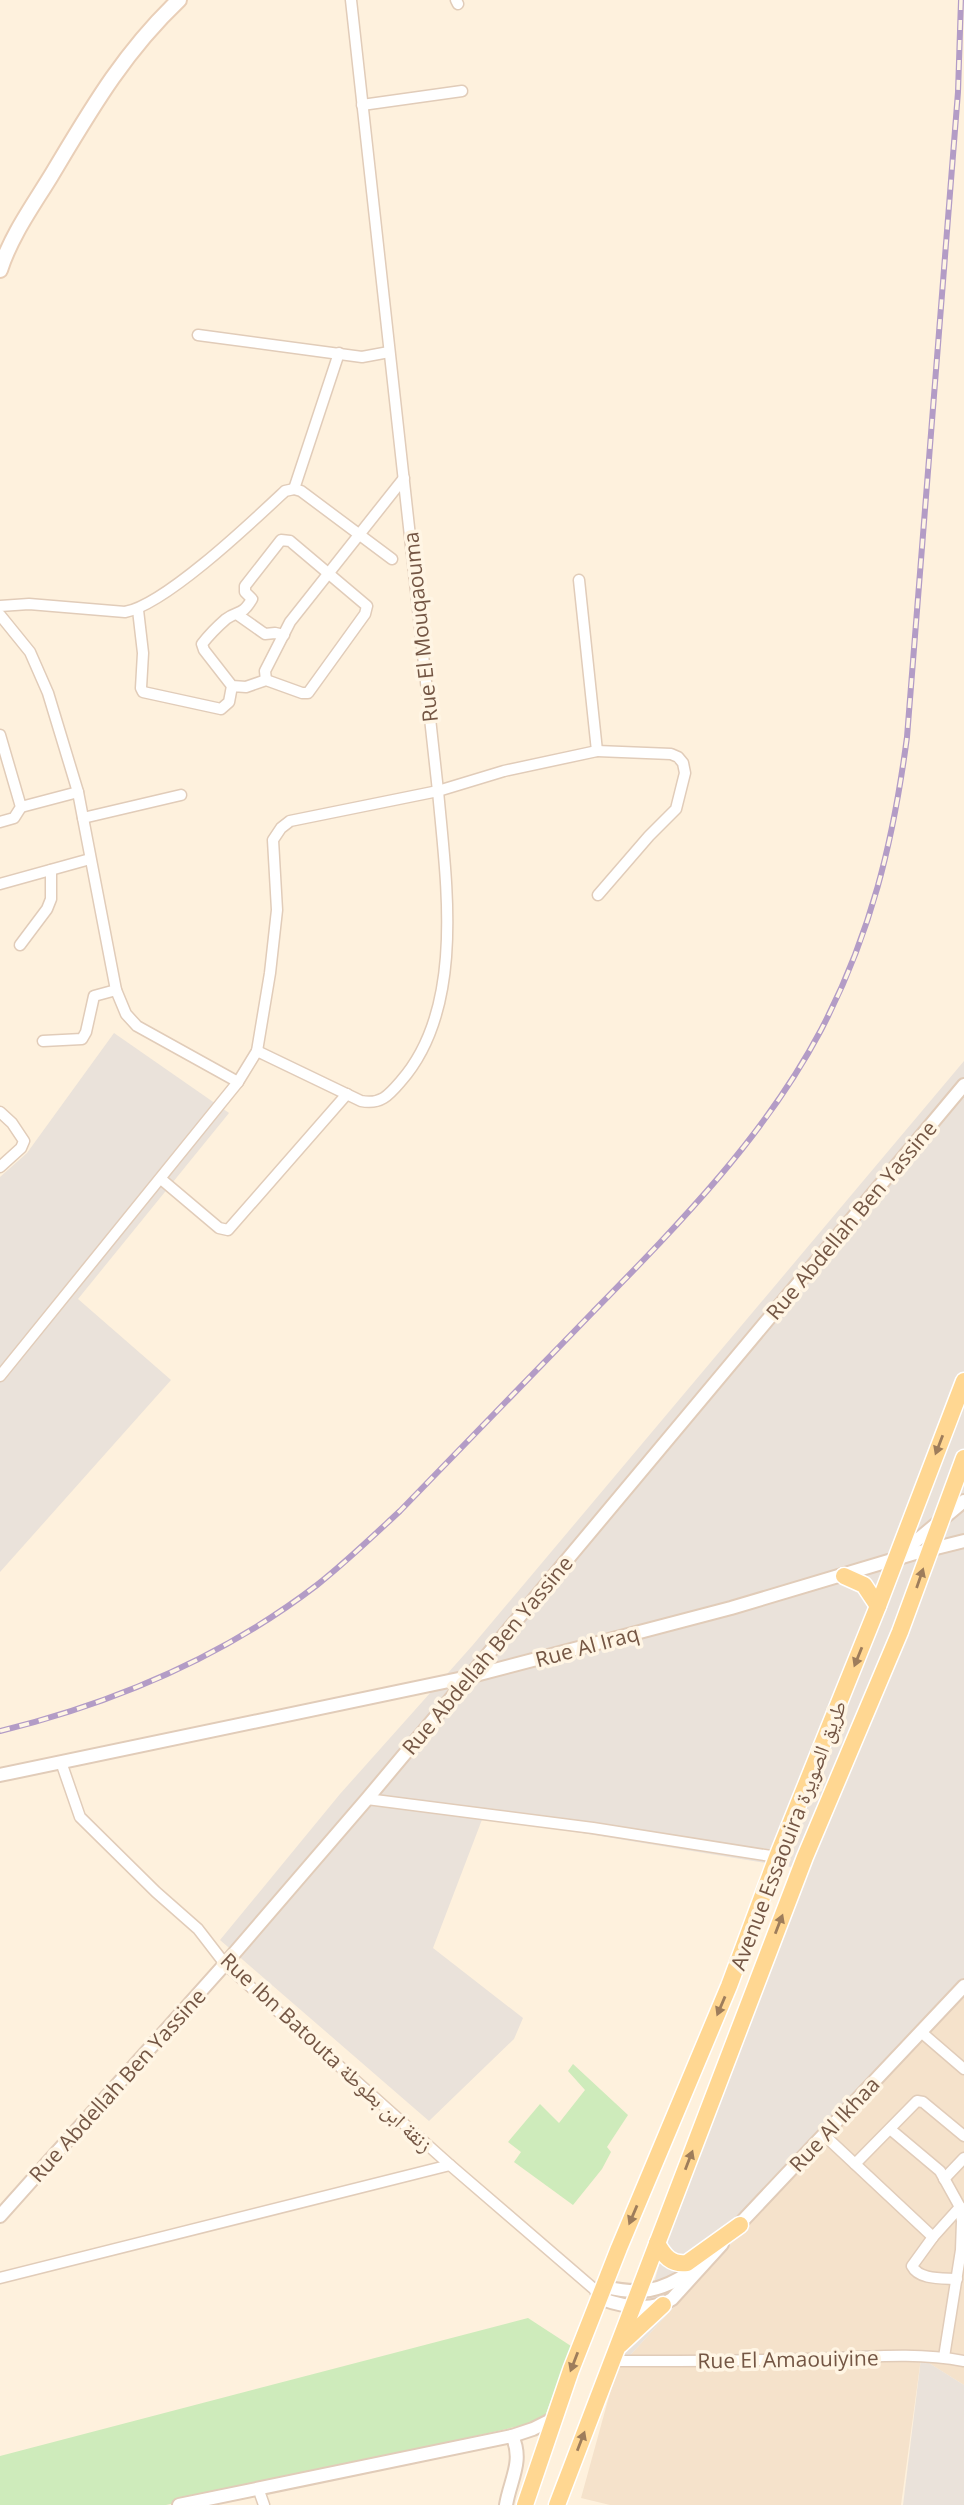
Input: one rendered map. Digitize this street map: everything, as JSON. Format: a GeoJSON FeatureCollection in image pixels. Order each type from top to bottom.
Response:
{"type":"FeatureCollection","features":[{"type":"Feature","properties":{"kind":"main road"},"geometry":{"type":"LineString","coordinates":[[0,270],[5,253],[27,214],[119,67],[138,42],[179,0]]}},
{"type":"Feature","properties":{"kind":"main road","name":"Avenue Essaouira طريق الصويرة"},"geometry":{"type":"LineString","coordinates":[[525,2505],[599,2291],[729,1986],[964,1381]]}},
{"type":"Feature","properties":{"kind":"main road","name":"Avenue Essaouira طريق الصويرة"},"geometry":{"type":"LineString","coordinates":[[563,2500],[635,2299],[805,1857],[900,1632],[964,1458]]}},
{"type":"Feature","properties":{"kind":"main road"},"geometry":{"type":"LineString","coordinates":[[844,1576],[864,1585],[878,1606]]}},
{"type":"Feature","properties":{"kind":"main road"},"geometry":{"type":"LineString","coordinates":[[657,2243],[672,2262],[687,2263],[740,2225]]}},
{"type":"Feature","properties":{"kind":"main road"},"geometry":{"type":"LineString","coordinates":[[615,2354],[663,2305]]}},
{"type":"Feature","properties":{"kind":"street","name":"Rue El Mouqaouma"},"geometry":{"type":"LineString","coordinates":[[257,1051],[361,1101],[373,1103],[386,1097],[416,1062],[429,1037],[439,1002],[446,946],[446,882],[438,791],[351,0]]}},
{"type":"Feature","properties":{"kind":"street"},"geometry":{"type":"LineString","coordinates":[[362,105],[462,91]]}},
{"type":"Feature","properties":{"kind":"street"},"geometry":{"type":"LineString","coordinates":[[198,335],[362,357],[389,352]]}},
{"type":"Feature","properties":{"kind":"street"},"geometry":{"type":"LineString","coordinates":[[294,489],[339,353]]}},
{"type":"Feature","properties":{"kind":"street"},"geometry":{"type":"LineString","coordinates":[[266,680],[265,671],[290,622],[404,478]]}},
{"type":"Feature","properties":{"kind":"street"},"geometry":{"type":"LineString","coordinates":[[0,606],[29,604],[125,612],[138,610],[220,549],[285,491],[294,489],[301,491],[392,559]]}},
{"type":"Feature","properties":{"kind":"street"},"geometry":{"type":"LineString","coordinates":[[281,540],[290,541],[367,606],[365,614],[308,692],[302,693],[266,680],[246,687],[232,686],[202,643],[225,620],[238,615],[252,599],[245,592],[245,586],[281,540]]}},
{"type":"Feature","properties":{"kind":"street"},"geometry":{"type":"LineString","coordinates":[[579,580],[597,751]]}},
{"type":"Feature","properties":{"kind":"street"},"geometry":{"type":"LineString","coordinates":[[138,610],[143,653],[143,692],[221,709],[229,702],[232,686]]}},
{"type":"Feature","properties":{"kind":"street"},"geometry":{"type":"LineString","coordinates":[[0,615],[30,652],[48,693],[78,792],[116,990],[126,1014],[137,1026],[238,1082]]}},
{"type":"Feature","properties":{"kind":"street"},"geometry":{"type":"LineString","coordinates":[[238,615],[265,634],[284,635]]}},
{"type":"Feature","properties":{"kind":"street"},"geometry":{"type":"LineString","coordinates":[[0,735],[21,807],[15,818],[0,822]]}},
{"type":"Feature","properties":{"kind":"street"},"geometry":{"type":"LineString","coordinates":[[0,1376],[238,1082],[257,1051],[277,909],[273,840],[281,828],[290,821],[438,791],[504,771],[597,751],[671,754],[683,763],[685,773],[676,809],[598,895]]}},
{"type":"Feature","properties":{"kind":"street"},"geometry":{"type":"LineString","coordinates":[[21,807],[78,792]]}},
{"type":"Feature","properties":{"kind":"street"},"geometry":{"type":"LineString","coordinates":[[83,818],[181,795]]}},
{"type":"Feature","properties":{"kind":"street"},"geometry":{"type":"LineString","coordinates":[[0,884],[90,859]]}},
{"type":"Feature","properties":{"kind":"street"},"geometry":{"type":"LineString","coordinates":[[20,945],[47,909],[51,899],[51,870]]}},
{"type":"Feature","properties":{"kind":"street"},"geometry":{"type":"LineString","coordinates":[[43,1041],[82,1039],[94,996],[116,990]]}},
{"type":"Feature","properties":{"kind":"street","name":"Rue Abdellah Ben Yassine"},"geometry":{"type":"LineString","coordinates":[[0,2216],[225,1964],[367,1799],[964,1085]]}},
{"type":"Feature","properties":{"kind":"street"},"geometry":{"type":"LineString","coordinates":[[161,1179],[219,1228],[228,1230],[346,1094]]}},
{"type":"Feature","properties":{"kind":"street"},"geometry":{"type":"LineString","coordinates":[[0,1112],[23,1141],[21,1148],[0,1167]]}},
{"type":"Feature","properties":{"kind":"street"},"geometry":{"type":"LineString","coordinates":[[895,1558],[964,1501]]}},
{"type":"Feature","properties":{"kind":"street","name":"Rue Al Iraq"},"geometry":{"type":"LineString","coordinates":[[0,1775],[468,1677],[731,1608],[844,1576],[895,1558],[964,1541]]}},
{"type":"Feature","properties":{"kind":"street","name":"Rue Ibn Batouta زنقة ابن بطوطة"},"geometry":{"type":"LineString","coordinates":[[61,1762],[80,1817],[198,1929],[225,1964],[450,2165],[599,2291]]}},
{"type":"Feature","properties":{"kind":"street"},"geometry":{"type":"LineString","coordinates":[[367,1799],[498,1815],[777,1857]]}},
{"type":"Feature","properties":{"kind":"street","name":"Rue Al Ikhaa"},"geometry":{"type":"LineString","coordinates":[[663,2305],[672,2300],[921,2032],[961,1994]]}},
{"type":"Feature","properties":{"kind":"street"},"geometry":{"type":"LineString","coordinates":[[921,2032],[964,2068]]}},
{"type":"Feature","properties":{"kind":"street"},"geometry":{"type":"LineString","coordinates":[[855,2164],[914,2103],[920,2101],[964,2136]]}},
{"type":"Feature","properties":{"kind":"street"},"geometry":{"type":"LineString","coordinates":[[890,2129],[940,2171],[960,2207],[962,2251],[944,2357]]}},
{"type":"Feature","properties":{"kind":"street"},"geometry":{"type":"LineString","coordinates":[[824,2135],[933,2237]]}},
{"type":"Feature","properties":{"kind":"street"},"geometry":{"type":"LineString","coordinates":[[944,2179],[964,2158]]}},
{"type":"Feature","properties":{"kind":"street"},"geometry":{"type":"LineString","coordinates":[[0,2278],[450,2165]]}},
{"type":"Feature","properties":{"kind":"street"},"geometry":{"type":"LineString","coordinates":[[957,2279],[924,2276],[912,2268],[933,2237],[960,2207]]}},
{"type":"Feature","properties":{"kind":"street","name":"Rue Al Ikhaa"},"geometry":{"type":"LineString","coordinates":[[599,2291],[635,2299],[661,2288],[704,2263]]}},
{"type":"Feature","properties":{"kind":"street"},"geometry":{"type":"LineString","coordinates":[[635,2299],[663,2305]]}},
{"type":"Feature","properties":{"kind":"street","name":"Rue El Amaouiyine"},"geometry":{"type":"LineString","coordinates":[[615,2354],[944,2357],[964,2361]]}},
{"type":"Feature","properties":{"kind":"street"},"geometry":{"type":"LineString","coordinates":[[179,2505],[512,2436],[555,2418]]}},
{"type":"Feature","properties":{"kind":"street"},"geometry":{"type":"LineString","coordinates":[[506,2505],[518,2460],[512,2436]]}},
{"type":"Feature","properties":{"kind":"street"},"geometry":{"type":"LineString","coordinates":[[258,2488],[264,2505]]}},
{"type":"Feature","properties":{"kind":"shaded area"},"geometry":{"type":"Polygon","coordinates":[[[114,1033],[229,1113],[78,1299],[171,1380],[0,1572],[0,1177],[27,1153],[114,1033]]]}},
{"type":"Feature","properties":{"kind":"shaded area"},"geometry":{"type":"Polygon","coordinates":[[[964,1061],[964,1986],[616,2371],[654,2283],[668,2232],[803,1869],[483,1817],[433,1948],[523,2018],[514,2039],[429,2121],[220,1940],[340,1794],[472,1646],[964,1061]]]}},
{"type":"Feature","properties":{"kind":"shaded area"},"geometry":{"type":"Polygon","coordinates":[[[964,1986],[964,2385],[921,2358],[901,2505],[610,2505],[581,2498],[616,2371],[964,1986]]]}},
{"type":"Feature","properties":{"kind":"shaded area"},"geometry":{"type":"Polygon","coordinates":[[[921,2358],[964,2385],[964,2505],[903,2505],[921,2358]]]}},
{"type":"Feature","properties":{"kind":"green space"},"geometry":{"type":"Polygon","coordinates":[[[573,2064],[628,2115],[607,2147],[611,2152],[602,2169],[573,2205],[514,2162],[521,2152],[508,2142],[540,2104],[559,2123],[585,2090],[568,2071],[573,2064]]]}},
{"type":"Feature","properties":{"kind":"green space"},"geometry":{"type":"Polygon","coordinates":[[[528,2318],[571,2346],[546,2414],[533,2423],[166,2505],[0,2505],[0,2456],[528,2318]]]}},
{"type":"Feature","properties":{"kind":"railway"},"geometry":{"type":"LineString","coordinates":[[0,1731],[84,1706],[166,1674],[244,1634],[317,1585],[400,1511],[687,1214],[773,1108],[821,1030],[854,959],[877,887],[895,814],[907,737],[958,92],[961,0]]}}]}
